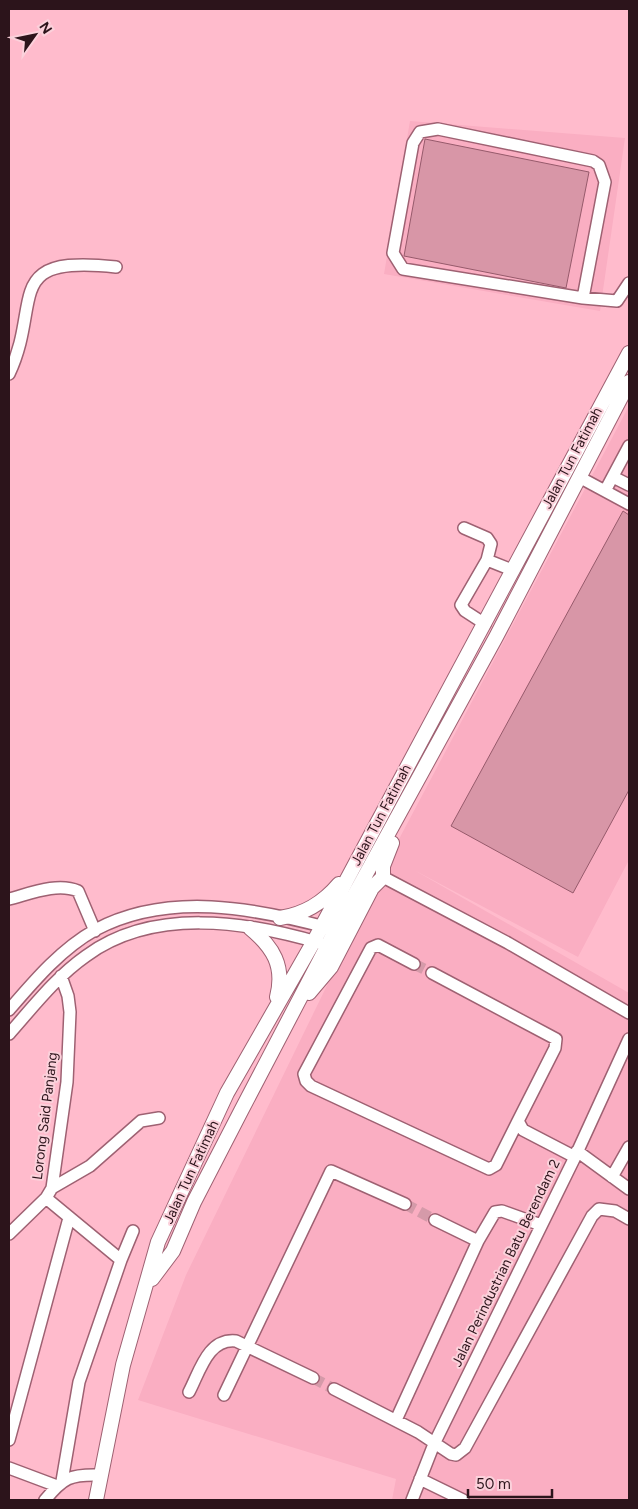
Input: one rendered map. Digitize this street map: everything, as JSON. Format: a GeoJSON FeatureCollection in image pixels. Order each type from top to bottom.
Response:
{"type":"FeatureCollection","features":[{"type":"Feature","properties":{"kind":"main road","name":"Jalan Tun Fatimah"},"geometry":{"type":"LineString","coordinates":[[96,1500],[123,1365],[162,1234],[227,1093],[314,941],[629,353]]}},
{"type":"Feature","properties":{"kind":"main road","name":"Jalan Tun Fatimah"},"geometry":{"type":"LineString","coordinates":[[148,1283],[173,1251],[194,1202],[328,945],[391,832],[629,382]]}},
{"type":"Feature","properties":{"kind":"main road"},"geometry":{"type":"LineString","coordinates":[[300,1000],[315,987],[331,967],[372,888],[383,877],[383,866],[393,838],[391,832]]}},
{"type":"Feature","properties":{"kind":"main road"},"geometry":{"type":"LineString","coordinates":[[280,918],[304,913],[315,907],[353,868]]}},
{"type":"Feature","properties":{"kind":"main road"},"geometry":{"type":"LineString","coordinates":[[250,928],[273,950],[279,962],[280,988],[275,1007]]}},
{"type":"Feature","properties":{"kind":"street"},"geometry":{"type":"LineString","coordinates":[[584,298],[605,182],[599,166],[593,161],[438,129],[420,132],[413,143],[393,253],[403,269],[584,298],[618,301],[629,283]]}},
{"type":"Feature","properties":{"kind":"street"},"geometry":{"type":"LineString","coordinates":[[9,374],[21,338],[30,290],[38,277],[52,268],[68,265],[86,264],[116,267]]}},
{"type":"Feature","properties":{"kind":"street"},"geometry":{"type":"LineString","coordinates":[[605,491],[629,446]]}},
{"type":"Feature","properties":{"kind":"street"},"geometry":{"type":"LineString","coordinates":[[612,476],[629,486]]}},
{"type":"Feature","properties":{"kind":"street"},"geometry":{"type":"LineString","coordinates":[[579,477],[629,504]]}},
{"type":"Feature","properties":{"kind":"street"},"geometry":{"type":"LineString","coordinates":[[464,528],[487,538],[491,544],[487,560],[462,605],[465,611],[485,624]]}},
{"type":"Feature","properties":{"kind":"street"},"geometry":{"type":"LineString","coordinates":[[487,560],[512,570]]}},
{"type":"Feature","properties":{"kind":"street"},"geometry":{"type":"LineString","coordinates":[[383,877],[508,943],[629,1013]]}},
{"type":"Feature","properties":{"kind":"street"},"geometry":{"type":"LineString","coordinates":[[9,900],[43,890],[69,887],[78,891],[95,931]]}},
{"type":"Feature","properties":{"kind":"street"},"geometry":{"type":"LineString","coordinates":[[9,1010],[52,963],[95,931],[121,918],[176,907],[229,908],[336,930]]}},
{"type":"Feature","properties":{"kind":"street"},"geometry":{"type":"LineString","coordinates":[[9,1034],[61,976],[87,955],[133,931],[160,925],[185,924],[250,928],[328,945]]}},
{"type":"Feature","properties":{"kind":"street"},"geometry":{"type":"LineString","coordinates":[[414,964],[378,945],[371,948],[304,1074],[306,1081],[311,1086],[489,1169],[496,1165],[555,1048],[556,1039],[432,973]]}},
{"type":"Feature","properties":{"kind":"street","name":"Lorong Said Panjang"},"geometry":{"type":"LineString","coordinates":[[61,976],[68,996],[70,1012],[67,1082],[52,1188],[46,1198],[121,1260]]}},
{"type":"Feature","properties":{"kind":"street","name":"Jalan Perindustrian Batu Berendam 2"},"geometry":{"type":"LineString","coordinates":[[412,1500],[434,1444],[576,1154],[629,1039]]}},
{"type":"Feature","properties":{"kind":"street"},"geometry":{"type":"LineString","coordinates":[[52,1188],[90,1166],[141,1121],[159,1118]]}},
{"type":"Feature","properties":{"kind":"street"},"geometry":{"type":"LineString","coordinates":[[518,1121],[523,1130],[576,1154],[629,1189]]}},
{"type":"Feature","properties":{"kind":"street"},"geometry":{"type":"LineString","coordinates":[[612,1177],[629,1146]]}},
{"type":"Feature","properties":{"kind":"street"},"geometry":{"type":"LineString","coordinates":[[224,1395],[249,1347],[331,1171],[405,1204]]}},
{"type":"Feature","properties":{"kind":"street"},"geometry":{"type":"LineString","coordinates":[[9,1234],[46,1198]]}},
{"type":"Feature","properties":{"kind":"street"},"geometry":{"type":"LineString","coordinates":[[334,1389],[396,1420],[451,1454],[456,1455],[465,1448],[592,1216],[598,1209],[615,1211],[629,1219]]}},
{"type":"Feature","properties":{"kind":"street"},"geometry":{"type":"LineString","coordinates":[[396,1420],[478,1241],[496,1212],[502,1211],[541,1225]]}},
{"type":"Feature","properties":{"kind":"street"},"geometry":{"type":"LineString","coordinates":[[9,1440],[69,1218]]}},
{"type":"Feature","properties":{"kind":"street"},"geometry":{"type":"LineString","coordinates":[[435,1220],[478,1241]]}},
{"type":"Feature","properties":{"kind":"street"},"geometry":{"type":"LineString","coordinates":[[60,1483],[79,1382],[121,1260],[133,1231]]}},
{"type":"Feature","properties":{"kind":"street"},"geometry":{"type":"LineString","coordinates":[[189,1392],[212,1349],[218,1343],[226,1340],[236,1341],[312,1378]]}},
{"type":"Feature","properties":{"kind":"street"},"geometry":{"type":"LineString","coordinates":[[9,1398],[20,1404]]}},
{"type":"Feature","properties":{"kind":"street"},"geometry":{"type":"LineString","coordinates":[[9,1468],[60,1483]]}},
{"type":"Feature","properties":{"kind":"street"},"geometry":{"type":"LineString","coordinates":[[45,1500],[60,1483],[81,1474],[100,1475]]}},
{"type":"Feature","properties":{"kind":"street"},"geometry":{"type":"LineString","coordinates":[[420,1479],[463,1500]]}},
{"type":"Feature","properties":{"kind":"shaded area"},"geometry":{"type":"Polygon","coordinates":[[[410,121],[625,138],[600,311],[384,274],[410,121]]]}},
{"type":"Feature","properties":{"kind":"shaded area"},"geometry":{"type":"Polygon","coordinates":[[[629,406],[629,860],[578,957],[414,870],[629,993],[629,1500],[392,1500],[396,1479],[138,1400],[186,1275],[390,856],[629,406]]]}},
{"type":"Feature","properties":{"kind":"building"},"geometry":{"type":"Polygon","coordinates":[[[425,139],[589,172],[566,288],[404,256],[425,139]]]}},
{"type":"Feature","properties":{"kind":"building"},"geometry":{"type":"Polygon","coordinates":[[[623,511],[629,515],[629,790],[573,893],[451,826],[623,511]]]}},
{"type":"Feature","properties":{"kind":"tunnel"},"geometry":{"type":"LineString","coordinates":[[414,964],[432,973]]}},
{"type":"Feature","properties":{"kind":"tunnel"},"geometry":{"type":"LineString","coordinates":[[405,1204],[435,1220]]}},
{"type":"Feature","properties":{"kind":"tunnel"},"geometry":{"type":"LineString","coordinates":[[313,1378],[334,1389]]}}]}
